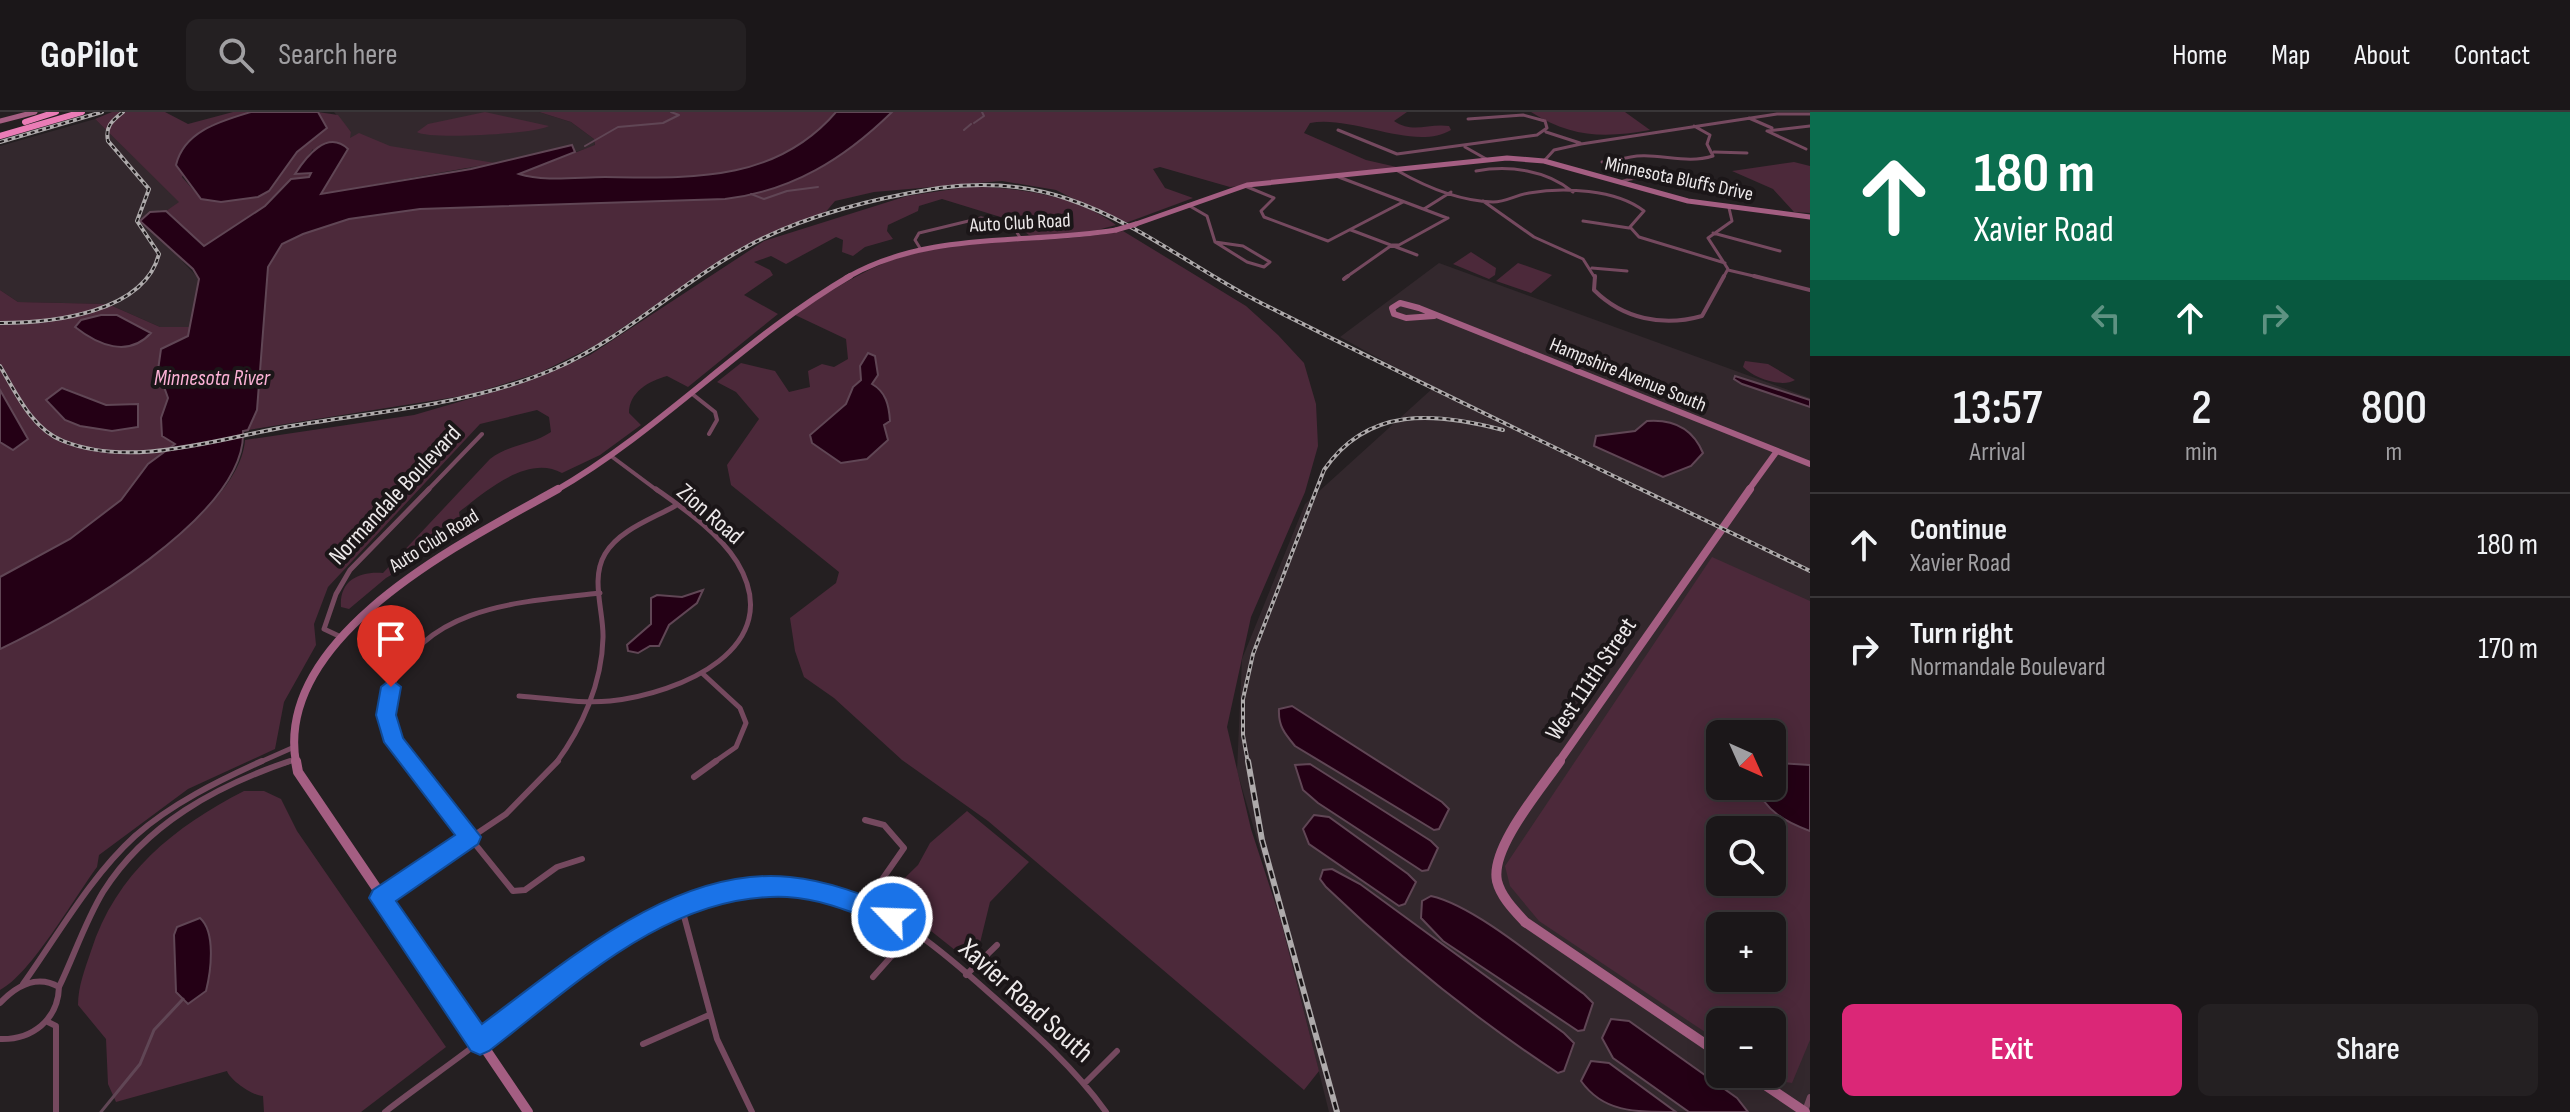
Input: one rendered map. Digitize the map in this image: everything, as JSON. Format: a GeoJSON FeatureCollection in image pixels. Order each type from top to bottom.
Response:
{"type":"FeatureCollection","features":[{"type":"Feature","properties":{"kind":"highway"},"geometry":{"type":"LineString","coordinates":[[0,133],[56,112]]}},
{"type":"Feature","properties":{"kind":"highway"},"geometry":{"type":"LineString","coordinates":[[0,133],[63,112]]}},
{"type":"Feature","properties":{"kind":"highway"},"geometry":{"type":"LineString","coordinates":[[0,133],[82,112]]}},
{"type":"Feature","properties":{"kind":"street"},"geometry":{"type":"LineString","coordinates":[[0,121],[35,112]]}},
{"type":"Feature","properties":{"kind":"street","name":"Auto Club Road"},"geometry":{"type":"LineString","coordinates":[[341,637],[376,598],[418,566],[611,456],[797,308],[875,264],[920,248],[952,242],[1072,237],[1116,230],[1245,186],[1488,160],[1513,158],[1544,161],[1554,150],[1581,144],[1749,118],[1806,113]]}},
{"type":"Feature","properties":{"kind":"street"},"geometry":{"type":"LineString","coordinates":[[1468,119],[1530,116],[1546,122],[1546,132]]}},
{"type":"Feature","properties":{"kind":"street"},"geometry":{"type":"LineString","coordinates":[[1749,118],[1773,128],[1810,126]]}},
{"type":"Feature","properties":{"kind":"street"},"geometry":{"type":"LineString","coordinates":[[1693,126],[1710,135],[1707,144],[1713,152]]}},
{"type":"Feature","properties":{"kind":"street"},"geometry":{"type":"LineString","coordinates":[[1773,128],[1767,133],[1806,149]]}},
{"type":"Feature","properties":{"kind":"street"},"geometry":{"type":"LineString","coordinates":[[1338,130],[1357,135],[1386,154],[1464,146],[1546,132],[1581,144]]}},
{"type":"Feature","properties":{"kind":"street"},"geometry":{"type":"LineString","coordinates":[[1464,146],[1488,160]]}},
{"type":"Feature","properties":{"kind":"street"},"geometry":{"type":"LineString","coordinates":[[1713,152],[1747,153]]}},
{"type":"Feature","properties":{"kind":"street"},"geometry":{"type":"LineString","coordinates":[[1619,163],[1621,159],[1633,155],[1701,160],[1711,158],[1713,152]]}},
{"type":"Feature","properties":{"kind":"street","name":"Minnesota Bluffs Drive"},"geometry":{"type":"LineString","coordinates":[[1544,161],[1618,184],[1729,208],[1810,217]]}},
{"type":"Feature","properties":{"kind":"street"},"geometry":{"type":"LineString","coordinates":[[1602,162],[1619,163],[1641,178]]}},
{"type":"Feature","properties":{"kind":"street"},"geometry":{"type":"LineString","coordinates":[[1476,171],[1510,168],[1557,181],[1573,193]]}},
{"type":"Feature","properties":{"kind":"street"},"geometry":{"type":"LineString","coordinates":[[1398,171],[1483,201],[1507,201],[1540,191],[1605,196],[1644,211],[1630,228]]}},
{"type":"Feature","properties":{"kind":"street"},"geometry":{"type":"LineString","coordinates":[[1336,176],[1369,191],[1448,218],[1399,245],[1392,245],[1344,279]]}},
{"type":"Feature","properties":{"kind":"street"},"geometry":{"type":"LineString","coordinates":[[1618,184],[1641,178],[1712,183],[1740,192]]}},
{"type":"Feature","properties":{"kind":"street"},"geometry":{"type":"LineString","coordinates":[[1245,186],[1274,198],[1261,211],[1264,217],[1328,241],[1403,202]]}},
{"type":"Feature","properties":{"kind":"street"},"geometry":{"type":"LineString","coordinates":[[1423,210],[1451,192]]}},
{"type":"Feature","properties":{"kind":"street"},"geometry":{"type":"LineString","coordinates":[[1483,201],[1488,207],[1511,218],[1522,230],[1569,250],[1592,268],[1627,271]]}},
{"type":"Feature","properties":{"kind":"street"},"geometry":{"type":"LineString","coordinates":[[1187,204],[1207,216],[1209,231],[1215,242],[1247,262],[1264,267],[1270,262],[1243,246],[1215,242]]}},
{"type":"Feature","properties":{"kind":"street"},"geometry":{"type":"LineString","coordinates":[[1592,268],[1594,290],[1608,303],[1632,314],[1663,321],[1702,316],[1728,270],[1726,263],[1708,242],[1712,233],[1732,221],[1729,208]]}},
{"type":"Feature","properties":{"kind":"street"},"geometry":{"type":"LineString","coordinates":[[920,248],[915,238],[923,231],[981,218],[1011,223],[1021,239]]}},
{"type":"Feature","properties":{"kind":"street"},"geometry":{"type":"LineString","coordinates":[[1583,221],[1630,228],[1654,243],[1726,263]]}},
{"type":"Feature","properties":{"kind":"street"},"geometry":{"type":"LineString","coordinates":[[1350,230],[1417,255]]}},
{"type":"Feature","properties":{"kind":"street"},"geometry":{"type":"LineString","coordinates":[[1712,233],[1780,251]]}},
{"type":"Feature","properties":{"kind":"street"},"geometry":{"type":"LineString","coordinates":[[1728,270],[1810,290]]}},
{"type":"Feature","properties":{"kind":"street","name":"Hampshire Avenue South"},"geometry":{"type":"LineString","coordinates":[[1434,316],[1406,318],[1394,314],[1392,308],[1395,304],[1407,304],[1810,464]]}},
{"type":"Feature","properties":{"kind":"street"},"geometry":{"type":"LineString","coordinates":[[691,393],[715,412],[717,420],[709,434]]}},
{"type":"Feature","properties":{"kind":"street","name":"Normandale Boulevard"},"geometry":{"type":"LineString","coordinates":[[341,637],[324,629],[336,594],[350,570],[482,434]]}},
{"type":"Feature","properties":{"kind":"street","name":"West 111th Street"},"geometry":{"type":"LineString","coordinates":[[1706,1045],[1540,933],[1512,909],[1497,882],[1496,857],[1649,629],[1777,451]]}},
{"type":"Feature","properties":{"kind":"street","name":"Zion Road"},"geometry":{"type":"LineString","coordinates":[[519,696],[589,702],[655,693],[702,673],[730,652],[745,635],[751,602],[744,573],[728,549],[611,456]]}},
{"type":"Feature","properties":{"kind":"street"},"geometry":{"type":"LineString","coordinates":[[381,898],[518,803],[551,771],[574,737],[589,702],[603,647],[598,570],[611,546],[675,506]]}},
{"type":"Feature","properties":{"kind":"street"},"geometry":{"type":"LineString","coordinates":[[582,859],[557,867],[525,890],[513,891],[394,742],[386,715],[396,674],[425,640],[467,616],[499,607],[600,593]]}},
{"type":"Feature","properties":{"kind":"street"},"geometry":{"type":"LineString","coordinates":[[341,637],[305,697],[292,748],[305,787],[528,1112]]}},
{"type":"Feature","properties":{"kind":"street"},"geometry":{"type":"LineString","coordinates":[[694,777],[736,747],[746,723],[740,708],[702,673]]}},
{"type":"Feature","properties":{"kind":"street"},"geometry":{"type":"LineString","coordinates":[[0,1003],[23,984],[114,857],[137,834],[176,804],[213,783],[292,748]]}},
{"type":"Feature","properties":{"kind":"street"},"geometry":{"type":"LineString","coordinates":[[0,1039],[26,1036],[48,1022],[60,999],[59,987],[103,893],[132,852],[177,814],[211,793],[295,760]]}},
{"type":"Feature","properties":{"kind":"street"},"geometry":{"type":"LineString","coordinates":[[865,820],[884,825],[902,842],[904,848],[899,858],[875,882],[865,904]]}},
{"type":"Feature","properties":{"kind":"street","name":"Xavier Road South"},"geometry":{"type":"LineString","coordinates":[[391,1110],[591,957],[681,905],[726,891],[787,887],[865,904],[913,932],[1085,1083],[1106,1112]]}},
{"type":"Feature","properties":{"kind":"street"},"geometry":{"type":"LineString","coordinates":[[681,905],[709,1015],[752,1112]]}},
{"type":"Feature","properties":{"kind":"street"},"geometry":{"type":"LineString","coordinates":[[873,977],[913,932]]}},
{"type":"Feature","properties":{"kind":"street"},"geometry":{"type":"LineString","coordinates":[[965,975],[997,945]]}},
{"type":"Feature","properties":{"kind":"street"},"geometry":{"type":"LineString","coordinates":[[23,984],[39,979],[52,981],[59,987]]}},
{"type":"Feature","properties":{"kind":"street"},"geometry":{"type":"LineString","coordinates":[[643,1044],[709,1015]]}},
{"type":"Feature","properties":{"kind":"street"},"geometry":{"type":"LineString","coordinates":[[48,1022],[56,1026],[56,1112]]}},
{"type":"Feature","properties":{"kind":"street"},"geometry":{"type":"LineString","coordinates":[[1085,1083],[1117,1051]]}},
{"type":"Feature","properties":{"kind":"street"},"geometry":{"type":"LineString","coordinates":[[1770,1088],[1805,1112],[1810,1097]]}},
{"type":"Feature","properties":{"kind":"shaded area"},"geometry":{"type":"Polygon","coordinates":[[[112,112],[165,112],[188,124],[233,112],[251,112],[209,126],[182,177],[201,199],[269,191],[297,152],[327,128],[318,112],[338,115],[351,132],[350,138],[359,133],[390,146],[495,163],[321,194],[313,149],[295,173],[312,173],[309,178],[204,246],[166,211],[179,202],[95,119],[112,112]]]}},
{"type":"Feature","properties":{"kind":"shaded area"},"geometry":{"type":"Polygon","coordinates":[[[334,112],[539,112],[571,122],[594,139],[595,146],[575,152],[572,145],[471,169],[346,146],[351,132],[334,112]]]}},
{"type":"Feature","properties":{"kind":"shaded area"},"geometry":{"type":"Polygon","coordinates":[[[485,112],[549,126],[482,135],[440,136],[417,132],[428,124],[485,112]]]}},
{"type":"Feature","properties":{"kind":"shaded area"},"geometry":{"type":"Polygon","coordinates":[[[539,112],[836,112],[813,135],[788,152],[732,171],[673,177],[541,178],[519,174],[595,145],[594,139],[571,122],[539,112]]]}},
{"type":"Feature","properties":{"kind":"shaded area"},"geometry":{"type":"Polygon","coordinates":[[[892,112],[1407,112],[1394,121],[1414,128],[1441,125],[1449,126],[1451,130],[1436,136],[1420,137],[1345,124],[1310,123],[1304,133],[1366,160],[1401,168],[1230,187],[1160,167],[1153,169],[1165,188],[1193,198],[1123,224],[1056,190],[1002,181],[874,192],[835,201],[824,214],[742,247],[598,344],[539,373],[468,395],[248,430],[257,410],[267,270],[271,258],[287,241],[314,228],[391,212],[532,204],[514,191],[652,200],[724,198],[757,193],[801,178],[829,162],[856,144],[892,112]]]}},
{"type":"Feature","properties":{"kind":"shaded area"},"geometry":{"type":"Polygon","coordinates":[[[1531,112],[1625,112],[1650,130],[1589,134],[1560,127],[1531,112]]]}},
{"type":"Feature","properties":{"kind":"shaded area"},"geometry":{"type":"Polygon","coordinates":[[[95,119],[180,202],[166,211],[159,210],[183,262],[199,279],[190,327],[160,327],[108,304],[18,302],[0,290],[0,146],[95,119]]]}},
{"type":"Feature","properties":{"kind":"shaded area"},"geometry":{"type":"Polygon","coordinates":[[[1794,162],[1810,166],[1810,213],[1794,212],[1773,189],[1732,171],[1794,162]]]}},
{"type":"Feature","properties":{"kind":"shaded area"},"geometry":{"type":"Polygon","coordinates":[[[973,186],[1048,195],[1084,207],[1116,225],[1090,232],[1029,235],[1007,219],[942,199],[919,206],[918,211],[888,225],[887,231],[893,239],[865,247],[853,256],[842,252],[843,240],[836,237],[786,264],[771,256],[754,262],[770,270],[773,275],[744,295],[778,314],[688,387],[667,376],[641,388],[632,399],[629,413],[641,425],[600,455],[562,473],[549,468],[535,468],[508,478],[459,512],[460,519],[467,524],[465,531],[386,578],[349,609],[341,607],[347,584],[359,576],[383,573],[490,459],[551,432],[549,417],[537,410],[480,424],[328,587],[314,624],[316,645],[284,702],[275,749],[188,789],[99,855],[97,867],[52,934],[25,968],[0,990],[0,649],[105,590],[182,532],[214,501],[236,470],[245,440],[414,415],[520,384],[590,355],[764,241],[907,196],[973,186]]]}},
{"type":"Feature","properties":{"kind":"shaded area"},"geometry":{"type":"Polygon","coordinates":[[[1123,231],[1246,306],[1304,363],[1316,404],[1318,446],[1305,492],[1251,617],[1227,727],[1251,829],[1281,921],[1319,1071],[1304,1090],[988,821],[902,760],[834,698],[804,677],[795,651],[790,618],[836,583],[839,572],[731,485],[727,465],[759,419],[736,392],[717,382],[741,363],[775,371],[789,392],[810,387],[808,371],[822,364],[834,367],[848,359],[846,339],[793,314],[863,273],[908,255],[961,245],[1123,231]]]}},
{"type":"Feature","properties":{"kind":"shaded area"},"geometry":{"type":"Polygon","coordinates":[[[1471,252],[1496,268],[1495,275],[1489,279],[1453,264],[1471,252]]]}},
{"type":"Feature","properties":{"kind":"shaded area"},"geometry":{"type":"Polygon","coordinates":[[[1439,263],[1810,398],[1810,1112],[1329,1112],[1283,928],[1237,771],[1242,659],[1305,504],[1433,388],[1340,337],[1439,263]]]}},
{"type":"Feature","properties":{"kind":"shaded area"},"geometry":{"type":"Polygon","coordinates":[[[1518,263],[1552,275],[1531,293],[1496,281],[1518,263]]]}},
{"type":"Feature","properties":{"kind":"shaded area"},"geometry":{"type":"Polygon","coordinates":[[[0,290],[18,302],[108,304],[160,327],[190,327],[188,336],[161,350],[158,371],[168,398],[161,418],[175,442],[174,447],[148,464],[121,500],[70,539],[0,577],[0,442],[13,450],[28,439],[0,390],[0,290]],[[65,388],[47,398],[80,426],[112,431],[138,405],[106,405],[65,388]]]}},
{"type":"Feature","properties":{"kind":"shaded area"},"geometry":{"type":"Polygon","coordinates":[[[1745,361],[1768,364],[1795,380],[1783,383],[1761,378],[1743,367],[1745,361]]]}},
{"type":"Feature","properties":{"kind":"shaded area"},"geometry":{"type":"Polygon","coordinates":[[[1712,557],[1810,601],[1810,1040],[1792,1083],[1786,1082],[1786,1008],[1706,1008],[1706,1033],[1539,921],[1510,886],[1505,866],[1712,557]]]}},
{"type":"Feature","properties":{"kind":"shaded area"},"geometry":{"type":"Polygon","coordinates":[[[244,791],[264,791],[281,799],[297,831],[446,1047],[361,1112],[264,1112],[263,1096],[242,1087],[227,1071],[116,1102],[108,1084],[106,1039],[78,1005],[82,978],[102,923],[132,876],[171,837],[244,791]]]}},
{"type":"Feature","properties":{"kind":"shaded area"},"geometry":{"type":"Polygon","coordinates":[[[967,811],[1029,862],[990,902],[977,955],[970,962],[926,927],[881,901],[918,865],[930,843],[967,811]]]}},
{"type":"Feature","properties":{"kind":"water"},"geometry":{"type":"Polygon","coordinates":[[[251,112],[318,112],[327,128],[297,152],[269,191],[258,197],[221,202],[201,199],[176,165],[180,153],[205,129],[251,112]]]}},
{"type":"Feature","properties":{"kind":"water","name":"Minnesota River"},"geometry":{"type":"Polygon","coordinates":[[[836,112],[892,112],[855,144],[816,170],[773,189],[749,195],[725,199],[420,209],[349,219],[282,244],[268,267],[257,410],[248,430],[243,431],[237,463],[217,496],[186,528],[109,588],[0,649],[0,577],[70,539],[121,500],[148,464],[175,444],[162,436],[161,418],[168,398],[158,370],[161,349],[188,336],[199,279],[193,269],[140,221],[150,212],[166,211],[204,246],[265,206],[291,179],[309,177],[311,173],[295,174],[318,148],[332,142],[348,149],[321,194],[471,169],[572,145],[575,152],[519,174],[550,178],[668,177],[730,172],[786,152],[812,135],[836,112]]]}},
{"type":"Feature","properties":{"kind":"water"},"geometry":{"type":"Polygon","coordinates":[[[117,315],[151,333],[142,341],[123,347],[93,339],[75,327],[81,320],[117,315]]]}},
{"type":"Feature","properties":{"kind":"water"},"geometry":{"type":"Polygon","coordinates":[[[868,353],[875,356],[878,375],[872,384],[881,391],[888,404],[890,421],[884,425],[888,440],[867,459],[841,463],[812,443],[810,435],[846,404],[853,387],[861,380],[860,366],[868,353]]]}},
{"type":"Feature","properties":{"kind":"water"},"geometry":{"type":"Polygon","coordinates":[[[1735,376],[1810,400],[1810,407],[1742,384],[1734,379],[1735,376]]]}},
{"type":"Feature","properties":{"kind":"water"},"geometry":{"type":"Polygon","coordinates":[[[62,388],[106,405],[138,404],[138,427],[112,431],[80,426],[65,420],[46,400],[62,388]]]}},
{"type":"Feature","properties":{"kind":"water"},"geometry":{"type":"Polygon","coordinates":[[[0,390],[28,439],[13,450],[0,442],[0,390]]]}},
{"type":"Feature","properties":{"kind":"water"},"geometry":{"type":"Polygon","coordinates":[[[1647,421],[1681,427],[1694,438],[1703,453],[1691,466],[1663,477],[1594,446],[1596,436],[1635,431],[1647,421]]]}},
{"type":"Feature","properties":{"kind":"water"},"geometry":{"type":"Polygon","coordinates":[[[703,590],[697,603],[669,625],[659,646],[650,646],[638,653],[628,651],[627,645],[651,624],[651,598],[657,595],[682,597],[703,590]]]}},
{"type":"Feature","properties":{"kind":"water"},"geometry":{"type":"Polygon","coordinates":[[[1292,706],[1442,802],[1449,809],[1439,829],[1434,830],[1295,746],[1283,729],[1279,715],[1279,709],[1292,706]]]}},
{"type":"Feature","properties":{"kind":"water"},"geometry":{"type":"Polygon","coordinates":[[[1310,764],[1431,841],[1438,848],[1428,870],[1422,871],[1303,790],[1295,765],[1310,764]]]}},
{"type":"Feature","properties":{"kind":"water"},"geometry":{"type":"Polygon","coordinates":[[[1786,764],[1810,765],[1810,831],[1777,814],[1764,800],[1786,800],[1786,764]]]}},
{"type":"Feature","properties":{"kind":"water"},"geometry":{"type":"Polygon","coordinates":[[[1314,815],[1329,817],[1408,874],[1416,882],[1405,904],[1399,906],[1309,844],[1303,829],[1314,815]]]}},
{"type":"Feature","properties":{"kind":"water"},"geometry":{"type":"Polygon","coordinates":[[[1332,869],[1360,884],[1564,1033],[1574,1043],[1564,1071],[1558,1073],[1496,1030],[1381,937],[1320,879],[1323,870],[1332,869]]]}},
{"type":"Feature","properties":{"kind":"water"},"geometry":{"type":"Polygon","coordinates":[[[1431,896],[1449,902],[1489,924],[1584,994],[1593,1003],[1584,1030],[1578,1031],[1443,941],[1421,918],[1422,901],[1431,896]]]}},
{"type":"Feature","properties":{"kind":"water"},"geometry":{"type":"Polygon","coordinates":[[[200,918],[210,942],[209,973],[206,991],[188,1004],[176,992],[174,935],[177,927],[200,918]]]}},
{"type":"Feature","properties":{"kind":"water"},"geometry":{"type":"Polygon","coordinates":[[[1611,1019],[1629,1021],[1706,1076],[1706,1088],[1723,1088],[1737,1098],[1748,1112],[1689,1112],[1613,1058],[1602,1038],[1611,1019]]]}},
{"type":"Feature","properties":{"kind":"water"},"geometry":{"type":"Polygon","coordinates":[[[1591,1061],[1609,1063],[1676,1112],[1621,1108],[1599,1099],[1581,1081],[1591,1061]]]}},
{"type":"Feature","properties":{"kind":"waterway"},"geometry":{"type":"LineString","coordinates":[[585,146],[618,127],[663,123],[679,115],[671,112]]}},
{"type":"Feature","properties":{"kind":"waterway"},"geometry":{"type":"LineString","coordinates":[[974,123],[984,116],[982,112]]}},
{"type":"Feature","properties":{"kind":"waterway"},"geometry":{"type":"LineString","coordinates":[[964,130],[971,124]]}},
{"type":"Feature","properties":{"kind":"waterway"},"geometry":{"type":"LineString","coordinates":[[751,194],[764,199],[787,191],[818,187]]}},
{"type":"Feature","properties":{"kind":"waterway"},"geometry":{"type":"LineString","coordinates":[[101,1112],[140,1064],[154,1030],[183,999]]}},
{"type":"Feature","properties":{"kind":"railway"},"geometry":{"type":"LineString","coordinates":[[0,142],[102,112]]}},
{"type":"Feature","properties":{"kind":"railway"},"geometry":{"type":"LineString","coordinates":[[0,323],[45,321],[93,311],[135,290],[150,274],[159,254],[137,221],[149,189],[108,141],[110,124],[123,112]]}},
{"type":"Feature","properties":{"kind":"railway"},"geometry":{"type":"LineString","coordinates":[[0,366],[26,409],[42,428],[63,441],[90,449],[118,452],[177,448],[424,405],[490,391],[554,369],[605,342],[723,260],[793,225],[866,203],[939,188],[972,185],[1021,188],[1068,199],[1118,220],[1261,303],[1810,571]]}},
{"type":"Feature","properties":{"kind":"railway"},"geometry":{"type":"LineString","coordinates":[[1248,763],[1243,735],[1243,699],[1253,654],[1324,470],[1342,449],[1361,434],[1382,424],[1404,419],[1453,420],[1503,430]]}},
{"type":"Feature","properties":{"kind":"railway"},"geometry":{"type":"LineString","coordinates":[[1248,761],[1262,840],[1337,1112]]}},
{"type":"Feature","properties":{"kind":"route"},"geometry":{"type":"LineString","coordinates":[[391,687],[386,715],[394,742],[470,837],[381,898],[480,1042],[591,957],[634,930],[704,897],[726,891],[787,887],[841,896],[892,917]]}}]}
